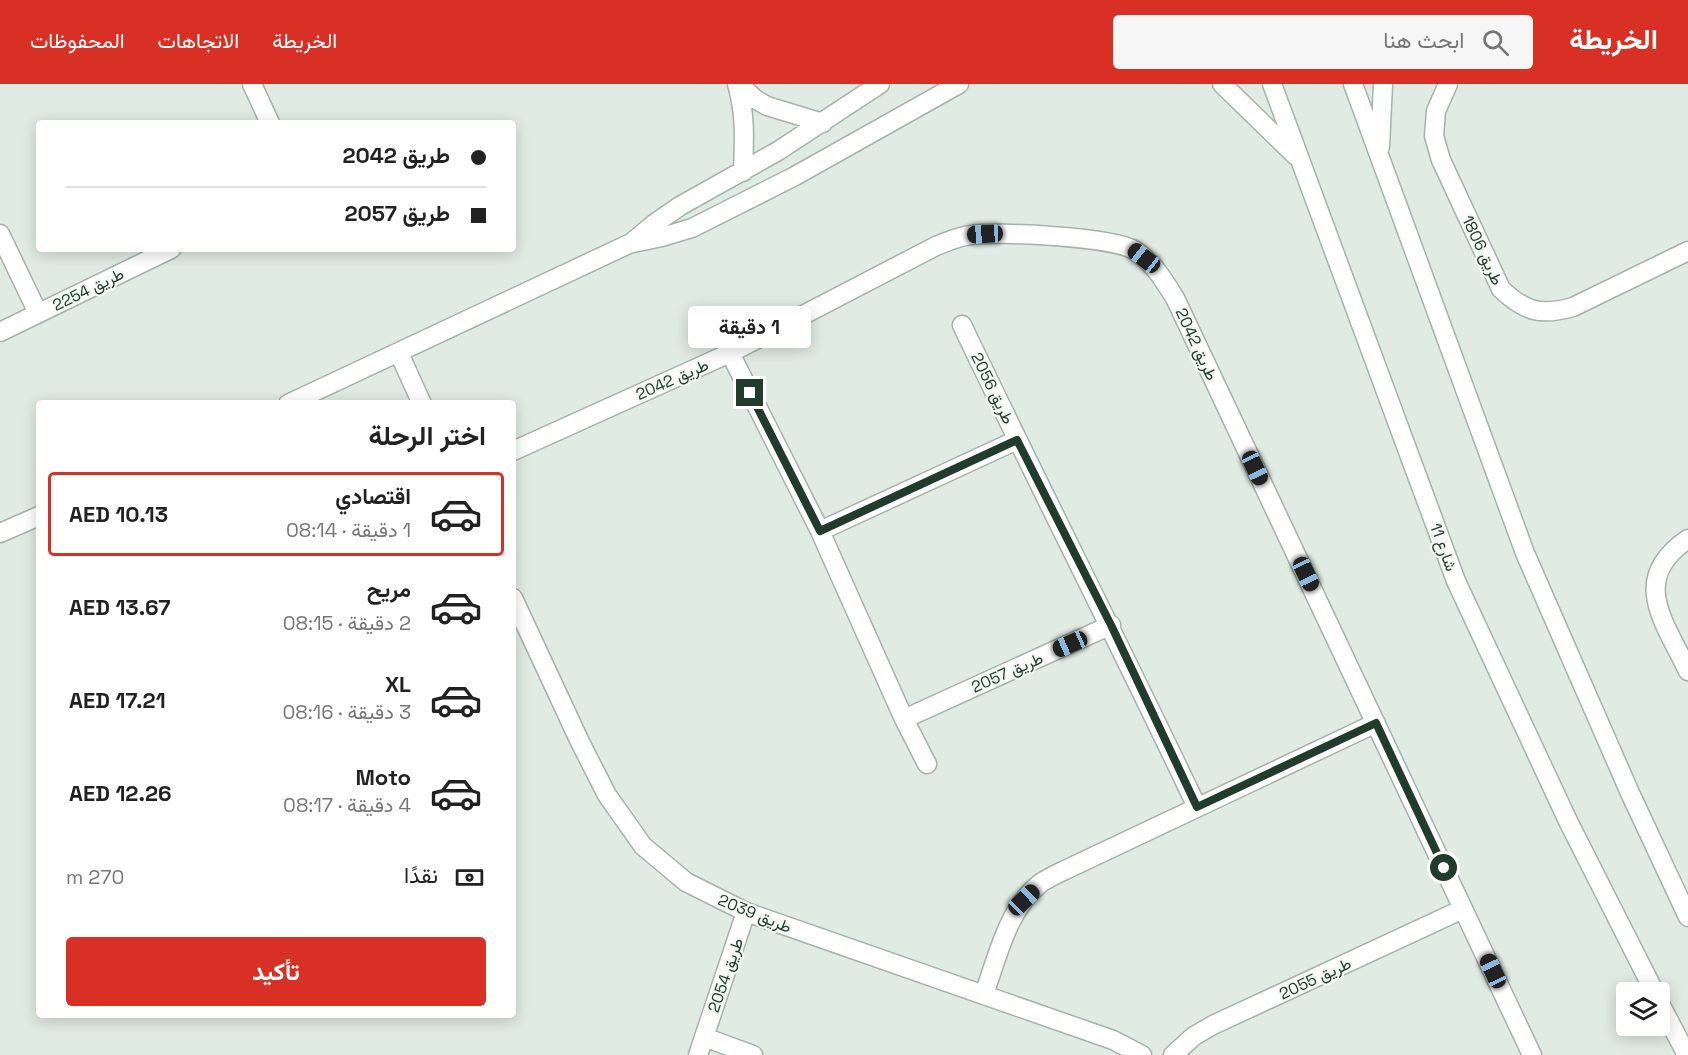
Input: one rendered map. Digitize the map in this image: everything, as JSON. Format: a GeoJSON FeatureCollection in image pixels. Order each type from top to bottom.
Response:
{"type":"FeatureCollection","features":[{"type":"Feature","properties":{"kind":"street"},"geometry":{"type":"LineString","coordinates":[[252,84],[269,120]]}},
{"type":"Feature","properties":{"kind":"street"},"geometry":{"type":"LineString","coordinates":[[738,84],[767,106],[823,123]]}},
{"type":"Feature","properties":{"kind":"street"},"geometry":{"type":"LineString","coordinates":[[738,84],[744,122],[743,172]]}},
{"type":"Feature","properties":{"kind":"street"},"geometry":{"type":"LineString","coordinates":[[297,400],[631,243],[680,206],[743,172],[823,123],[880,84]]}},
{"type":"Feature","properties":{"kind":"street"},"geometry":{"type":"LineString","coordinates":[[631,243],[692,228],[795,176],[959,84]]}},
{"type":"Feature","properties":{"kind":"street"},"geometry":{"type":"LineString","coordinates":[[1222,84],[1299,160]]}},
{"type":"Feature","properties":{"kind":"street","name":"شارع 11"},"geometry":{"type":"LineString","coordinates":[[1272,84],[1456,581],[1568,821],[1648,982]]}},
{"type":"Feature","properties":{"kind":"street"},"geometry":{"type":"LineString","coordinates":[[1353,84],[1525,553],[1625,782],[1688,917]]}},
{"type":"Feature","properties":{"kind":"street"},"geometry":{"type":"LineString","coordinates":[[1380,154],[1383,84]]}},
{"type":"Feature","properties":{"kind":"street","name":"طريق 1806"},"geometry":{"type":"LineString","coordinates":[[1448,84],[1436,111],[1434,136],[1441,160],[1501,289],[1515,303],[1534,311],[1554,312],[1573,307],[1688,250]]}},
{"type":"Feature","properties":{"kind":"street","name":"طريق 2042"},"geometry":{"type":"LineString","coordinates":[[516,451],[730,353],[936,246],[969,235],[1000,233],[1108,241],[1132,249],[1155,267],[1175,298],[1532,1055]]}},
{"type":"Feature","properties":{"kind":"street","name":"طريق 2254"},"geometry":{"type":"LineString","coordinates":[[0,234],[38,313]]}},
{"type":"Feature","properties":{"kind":"street","name":"طريق 2254"},"geometry":{"type":"LineString","coordinates":[[0,332],[165,252]]}},
{"type":"Feature","properties":{"kind":"street","name":"طريق 2056"},"geometry":{"type":"LineString","coordinates":[[962,325],[1017,440],[1111,625],[1197,807]]}},
{"type":"Feature","properties":{"kind":"street"},"geometry":{"type":"LineString","coordinates":[[399,353],[420,400]]}},
{"type":"Feature","properties":{"kind":"street"},"geometry":{"type":"LineString","coordinates":[[730,353],[820,531],[904,719],[927,764]]}},
{"type":"Feature","properties":{"kind":"street"},"geometry":{"type":"LineString","coordinates":[[820,531],[1017,440]]}},
{"type":"Feature","properties":{"kind":"street"},"geometry":{"type":"LineString","coordinates":[[0,533],[36,517]]}},
{"type":"Feature","properties":{"kind":"street"},"geometry":{"type":"LineString","coordinates":[[1688,538],[1672,550],[1660,566],[1655,585],[1656,604],[1688,671]]}},
{"type":"Feature","properties":{"kind":"street","name":"طريق 2039"},"geometry":{"type":"LineString","coordinates":[[516,604],[607,795],[643,846],[686,882],[746,912],[1113,1040],[1142,1055]]}},
{"type":"Feature","properties":{"kind":"street","name":"طريق 2057"},"geometry":{"type":"LineString","coordinates":[[904,719],[1111,625]]}},
{"type":"Feature","properties":{"kind":"street"},"geometry":{"type":"LineString","coordinates":[[984,994],[1011,920],[1024,900],[1042,883],[1063,870],[1376,723]]}},
{"type":"Feature","properties":{"kind":"street","name":"طريق 2055"},"geometry":{"type":"LineString","coordinates":[[1173,1055],[1194,1036],[1213,1025],[1463,909]]}},
{"type":"Feature","properties":{"kind":"street","name":"طريق 2054"},"geometry":{"type":"LineString","coordinates":[[698,1055],[746,912]]}},
{"type":"Feature","properties":{"kind":"street"},"geometry":{"type":"LineString","coordinates":[[1670,1023],[1687,1055]]}},
{"type":"Feature","properties":{"kind":"street"},"geometry":{"type":"LineString","coordinates":[[704,1037],[753,1055]]}},
{"type":"Feature","properties":{"kind":"route"},"geometry":{"type":"LineString","coordinates":[[750,393],[820,531],[1017,440],[1111,625],[1197,807],[1376,723],[1444,868]]}}]}
